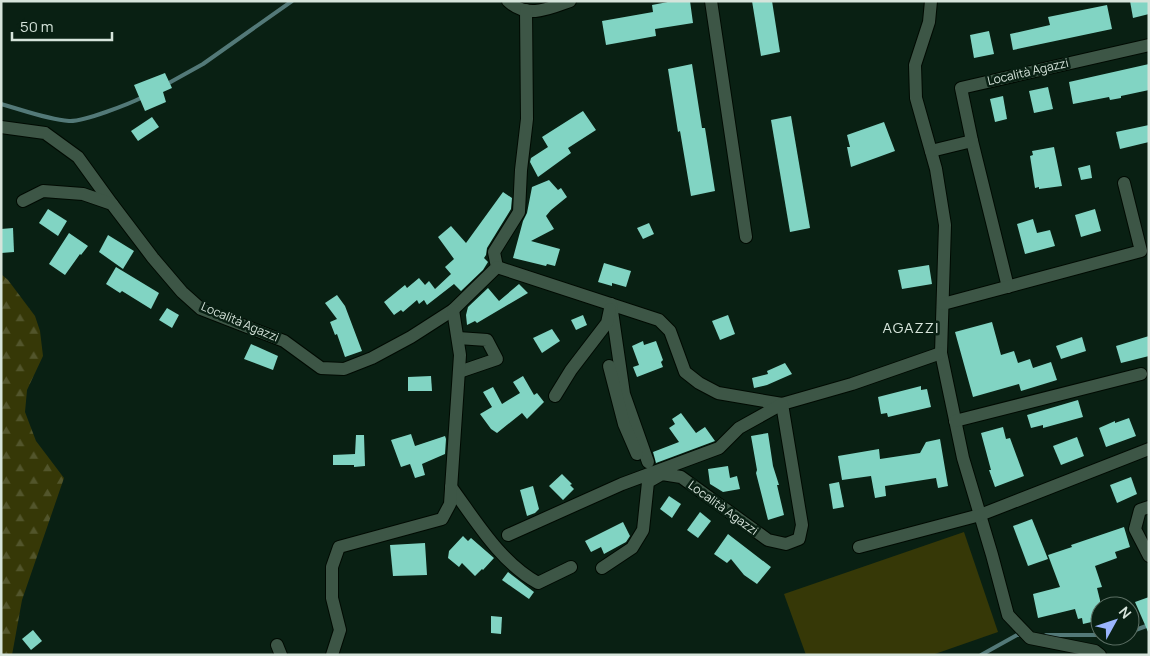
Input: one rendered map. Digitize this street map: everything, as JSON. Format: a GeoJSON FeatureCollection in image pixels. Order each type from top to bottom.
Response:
{"type":"FeatureCollection","features":[{"type":"Feature","properties":{"kind":"street"},"geometry":{"type":"LineString","coordinates":[[508,1],[515,8],[539,12],[570,1]]}},
{"type":"Feature","properties":{"kind":"street"},"geometry":{"type":"LineString","coordinates":[[711,1],[746,237]]}},
{"type":"Feature","properties":{"kind":"street"},"geometry":{"type":"LineString","coordinates":[[931,1],[929,22],[915,65],[916,98],[936,169],[944,225],[941,353],[963,458],[1008,615],[1030,638],[1095,650],[1100,655]]}},
{"type":"Feature","properties":{"kind":"street"},"geometry":{"type":"LineString","coordinates":[[526,10],[527,119],[521,170],[519,212],[494,252],[497,267],[659,320],[670,331],[685,372],[698,383],[718,393],[782,404]]}},
{"type":"Feature","properties":{"kind":"street","name":"Località Agazzi"},"geometry":{"type":"LineString","coordinates":[[1008,287],[961,88],[1149,45]]}},
{"type":"Feature","properties":{"kind":"street","name":"Località Agazzi"},"geometry":{"type":"LineString","coordinates":[[1,127],[45,133],[78,157],[153,258],[182,292],[201,309],[284,341],[321,368],[344,369],[372,358],[411,337],[453,310],[497,267]]}},
{"type":"Feature","properties":{"kind":"street"},"geometry":{"type":"LineString","coordinates":[[931,151],[972,141]]}},
{"type":"Feature","properties":{"kind":"street"},"geometry":{"type":"LineString","coordinates":[[942,304],[1140,251],[1124,183]]}},
{"type":"Feature","properties":{"kind":"street"},"geometry":{"type":"LineString","coordinates":[[24,201],[43,191],[83,194],[112,204]]}},
{"type":"Feature","properties":{"kind":"street"},"geometry":{"type":"LineString","coordinates":[[555,396],[571,370],[607,323],[611,304]]}},
{"type":"Feature","properties":{"kind":"street"},"geometry":{"type":"LineString","coordinates":[[611,304],[624,394],[646,469]]}},
{"type":"Feature","properties":{"kind":"street"},"geometry":{"type":"LineString","coordinates":[[332,655],[340,630],[332,598],[332,567],[339,547],[442,519],[450,504],[460,355],[453,310]]}},
{"type":"Feature","properties":{"kind":"street"},"geometry":{"type":"LineString","coordinates":[[458,338],[487,340],[497,359],[476,368],[459,372]]}},
{"type":"Feature","properties":{"kind":"street"},"geometry":{"type":"LineString","coordinates":[[508,535],[622,484],[646,469],[719,448],[739,428],[782,404],[852,384],[941,353]]}},
{"type":"Feature","properties":{"kind":"street"},"geometry":{"type":"LineString","coordinates":[[609,366],[624,424],[646,469]]}},
{"type":"Feature","properties":{"kind":"street"},"geometry":{"type":"LineString","coordinates":[[955,422],[1141,374]]}},
{"type":"Feature","properties":{"kind":"street","name":"Località Agazzi"},"geometry":{"type":"LineString","coordinates":[[602,568],[632,548],[643,530],[648,482],[662,474],[681,477],[768,540],[786,544],[799,539],[802,525],[782,404]]}},
{"type":"Feature","properties":{"kind":"street"},"geometry":{"type":"LineString","coordinates":[[858,547],[980,515],[1149,449]]}},
{"type":"Feature","properties":{"kind":"street"},"geometry":{"type":"LineString","coordinates":[[451,487],[493,544],[525,576],[538,583],[571,567]]}},
{"type":"Feature","properties":{"kind":"street"},"geometry":{"type":"LineString","coordinates":[[1149,507],[1140,510],[1135,529],[1149,556]]}},
{"type":"Feature","properties":{"kind":"green space"},"geometry":{"type":"Polygon","coordinates":[[[1,274],[8,280],[35,316],[40,331],[43,356],[27,390],[25,412],[36,441],[64,478],[22,600],[12,655],[1,655],[1,274]]]}},
{"type":"Feature","properties":{"kind":"green space"},"geometry":{"type":"Polygon","coordinates":[[[964,532],[998,632],[932,655],[806,655],[784,594],[964,532]]]}},
{"type":"Feature","properties":{"kind":"building"},"geometry":{"type":"Polygon","coordinates":[[[673,1],[690,1],[693,23],[655,29],[656,36],[606,45],[602,21],[653,12],[652,5],[673,1]]]}},
{"type":"Feature","properties":{"kind":"building"},"geometry":{"type":"Polygon","coordinates":[[[752,1],[772,1],[780,52],[761,56],[752,1]]]}},
{"type":"Feature","properties":{"kind":"building"},"geometry":{"type":"Polygon","coordinates":[[[1130,1],[1149,1],[1149,14],[1133,18],[1130,1]]]}},
{"type":"Feature","properties":{"kind":"building"},"geometry":{"type":"Polygon","coordinates":[[[1107,5],[1112,29],[1013,50],[1010,34],[1050,25],[1048,17],[1107,5]]]}},
{"type":"Feature","properties":{"kind":"building"},"geometry":{"type":"Polygon","coordinates":[[[989,31],[994,54],[974,58],[970,35],[989,31]]]}},
{"type":"Feature","properties":{"kind":"building"},"geometry":{"type":"Polygon","coordinates":[[[692,64],[702,128],[705,128],[715,191],[691,196],[668,69],[692,64]]]}},
{"type":"Feature","properties":{"kind":"building"},"geometry":{"type":"Polygon","coordinates":[[[1149,64],[1149,90],[1121,96],[1121,98],[1110,100],[1109,97],[1073,104],[1069,82],[1149,64]]]}},
{"type":"Feature","properties":{"kind":"building"},"geometry":{"type":"Polygon","coordinates":[[[165,73],[172,88],[163,92],[166,102],[145,111],[134,85],[165,73]]]}},
{"type":"Feature","properties":{"kind":"building"},"geometry":{"type":"Polygon","coordinates":[[[1048,87],[1053,109],[1034,113],[1029,91],[1048,87]]]}},
{"type":"Feature","properties":{"kind":"building"},"geometry":{"type":"Polygon","coordinates":[[[1003,96],[1007,119],[995,122],[990,99],[1003,96]]]}},
{"type":"Feature","properties":{"kind":"building"},"geometry":{"type":"Polygon","coordinates":[[[583,111],[596,130],[568,148],[571,153],[538,177],[530,162],[531,158],[548,147],[542,137],[583,111]]]}},
{"type":"Feature","properties":{"kind":"building"},"geometry":{"type":"Polygon","coordinates":[[[791,116],[810,228],[790,232],[771,120],[791,116]]]}},
{"type":"Feature","properties":{"kind":"building"},"geometry":{"type":"Polygon","coordinates":[[[152,117],[159,127],[138,141],[131,131],[152,117]]]}},
{"type":"Feature","properties":{"kind":"building"},"geometry":{"type":"Polygon","coordinates":[[[884,122],[895,151],[851,167],[847,135],[884,122]]]}},
{"type":"Feature","properties":{"kind":"building"},"geometry":{"type":"Polygon","coordinates":[[[1149,125],[1149,142],[1120,149],[1116,132],[1149,125]]]}},
{"type":"Feature","properties":{"kind":"building"},"geometry":{"type":"Polygon","coordinates":[[[1054,147],[1062,186],[1035,188],[1030,156],[1033,155],[1032,151],[1054,147]]]}},
{"type":"Feature","properties":{"kind":"building"},"geometry":{"type":"Polygon","coordinates":[[[1090,165],[1092,178],[1081,180],[1078,168],[1090,165]]]}},
{"type":"Feature","properties":{"kind":"building"},"geometry":{"type":"Polygon","coordinates":[[[549,180],[558,190],[561,188],[567,197],[546,216],[554,229],[531,241],[560,249],[555,266],[547,264],[546,266],[513,258],[527,213],[532,187],[549,180]]]}},
{"type":"Feature","properties":{"kind":"building"},"geometry":{"type":"Polygon","coordinates":[[[503,192],[512,198],[511,209],[487,248],[484,258],[488,262],[483,270],[461,291],[454,284],[427,305],[424,300],[419,304],[417,300],[403,312],[401,310],[394,315],[384,302],[405,285],[407,288],[419,278],[425,285],[429,281],[435,289],[451,274],[445,267],[454,259],[438,237],[451,226],[466,243],[503,192]]]}},
{"type":"Feature","properties":{"kind":"building"},"geometry":{"type":"Polygon","coordinates":[[[48,209],[67,221],[58,236],[39,223],[48,209]]]}},
{"type":"Feature","properties":{"kind":"building"},"geometry":{"type":"Polygon","coordinates":[[[1095,209],[1101,231],[1081,237],[1075,215],[1095,209]]]}},
{"type":"Feature","properties":{"kind":"building"},"geometry":{"type":"Polygon","coordinates":[[[1033,219],[1037,233],[1050,230],[1055,246],[1025,254],[1017,224],[1033,219]]]}},
{"type":"Feature","properties":{"kind":"building"},"geometry":{"type":"Polygon","coordinates":[[[649,223],[654,234],[643,239],[637,228],[649,223]]]}},
{"type":"Feature","properties":{"kind":"building"},"geometry":{"type":"Polygon","coordinates":[[[13,228],[14,252],[1,253],[1,229],[13,228]]]}},
{"type":"Feature","properties":{"kind":"building"},"geometry":{"type":"Polygon","coordinates":[[[69,233],[88,246],[65,275],[49,264],[69,233]]]}},
{"type":"Feature","properties":{"kind":"building"},"geometry":{"type":"Polygon","coordinates":[[[108,235],[134,251],[123,269],[99,252],[108,235]]]}},
{"type":"Feature","properties":{"kind":"building"},"geometry":{"type":"Polygon","coordinates":[[[604,263],[631,271],[626,287],[598,282],[604,263]]]}},
{"type":"Feature","properties":{"kind":"building"},"geometry":{"type":"Polygon","coordinates":[[[929,265],[932,284],[902,289],[898,270],[929,265]]]}},
{"type":"Feature","properties":{"kind":"building"},"geometry":{"type":"Polygon","coordinates":[[[116,267],[159,293],[151,309],[122,291],[120,293],[106,284],[116,267]]]}},
{"type":"Feature","properties":{"kind":"building"},"geometry":{"type":"Polygon","coordinates":[[[519,284],[528,293],[477,323],[475,321],[467,325],[466,315],[468,307],[488,288],[499,301],[519,284]]]}},
{"type":"Feature","properties":{"kind":"building"},"geometry":{"type":"Polygon","coordinates":[[[337,295],[345,306],[362,351],[345,357],[337,334],[335,335],[330,322],[337,319],[325,303],[337,295]]]}},
{"type":"Feature","properties":{"kind":"building"},"geometry":{"type":"Polygon","coordinates":[[[167,308],[179,315],[172,328],[159,320],[167,308]]]}},
{"type":"Feature","properties":{"kind":"building"},"geometry":{"type":"Polygon","coordinates":[[[583,315],[587,325],[576,330],[571,320],[583,315]]]}},
{"type":"Feature","properties":{"kind":"building"},"geometry":{"type":"Polygon","coordinates":[[[728,315],[735,334],[720,340],[712,321],[728,315]]]}},
{"type":"Feature","properties":{"kind":"building"},"geometry":{"type":"Polygon","coordinates":[[[992,322],[1001,355],[1014,351],[1018,363],[1030,359],[1033,368],[1051,362],[1057,380],[1021,391],[1019,384],[973,397],[955,332],[992,322]]]}},
{"type":"Feature","properties":{"kind":"building"},"geometry":{"type":"Polygon","coordinates":[[[552,329],[560,341],[542,353],[533,338],[552,329]]]}},
{"type":"Feature","properties":{"kind":"building"},"geometry":{"type":"Polygon","coordinates":[[[1149,336],[1149,356],[1121,363],[1116,346],[1149,336]]]}},
{"type":"Feature","properties":{"kind":"building"},"geometry":{"type":"Polygon","coordinates":[[[1082,337],[1086,351],[1061,359],[1056,346],[1082,337]]]}},
{"type":"Feature","properties":{"kind":"building"},"geometry":{"type":"Polygon","coordinates":[[[643,341],[644,345],[656,341],[663,360],[661,362],[663,367],[637,377],[633,367],[639,365],[632,346],[643,341]]]}},
{"type":"Feature","properties":{"kind":"building"},"geometry":{"type":"Polygon","coordinates":[[[251,344],[278,356],[273,370],[244,359],[251,344]]]}},
{"type":"Feature","properties":{"kind":"building"},"geometry":{"type":"Polygon","coordinates":[[[785,363],[792,374],[767,385],[754,388],[752,378],[768,374],[767,371],[785,363]]]}},
{"type":"Feature","properties":{"kind":"building"},"geometry":{"type":"Polygon","coordinates":[[[431,376],[432,391],[408,391],[408,377],[431,376]]]}},
{"type":"Feature","properties":{"kind":"building"},"geometry":{"type":"Polygon","coordinates":[[[523,376],[534,395],[537,393],[544,402],[527,419],[522,413],[497,433],[491,429],[480,414],[492,407],[483,392],[493,387],[502,404],[520,393],[513,382],[523,376]]]}},
{"type":"Feature","properties":{"kind":"building"},"geometry":{"type":"Polygon","coordinates":[[[921,386],[921,390],[927,389],[931,407],[888,417],[887,413],[881,414],[878,397],[921,386]]]}},
{"type":"Feature","properties":{"kind":"building"},"geometry":{"type":"Polygon","coordinates":[[[1078,400],[1083,417],[1043,428],[1043,425],[1031,428],[1027,415],[1078,400]]]}},
{"type":"Feature","properties":{"kind":"building"},"geometry":{"type":"Polygon","coordinates":[[[681,413],[696,433],[705,427],[715,441],[656,463],[653,452],[679,442],[669,428],[675,424],[672,419],[681,413]]]}},
{"type":"Feature","properties":{"kind":"building"},"geometry":{"type":"Polygon","coordinates":[[[1129,418],[1136,436],[1106,447],[1099,428],[1115,421],[1115,423],[1129,418]]]}},
{"type":"Feature","properties":{"kind":"building"},"geometry":{"type":"Polygon","coordinates":[[[1003,427],[1006,439],[1010,438],[1024,476],[995,487],[989,470],[991,470],[981,433],[1003,427]]]}},
{"type":"Feature","properties":{"kind":"building"},"geometry":{"type":"Polygon","coordinates":[[[768,433],[784,515],[768,520],[756,473],[751,436],[768,433]]]}},
{"type":"Feature","properties":{"kind":"building"},"geometry":{"type":"Polygon","coordinates":[[[411,434],[415,446],[445,436],[446,439],[445,454],[422,464],[425,475],[415,478],[410,464],[401,467],[391,440],[411,434]]]}},
{"type":"Feature","properties":{"kind":"building"},"geometry":{"type":"Polygon","coordinates":[[[356,435],[364,435],[365,466],[333,465],[333,455],[355,454],[356,435]]]}},
{"type":"Feature","properties":{"kind":"building"},"geometry":{"type":"Polygon","coordinates":[[[1077,437],[1084,456],[1061,465],[1053,446],[1077,437]]]}},
{"type":"Feature","properties":{"kind":"building"},"geometry":{"type":"Polygon","coordinates":[[[940,439],[948,486],[938,488],[936,478],[885,486],[886,496],[875,498],[871,476],[842,480],[838,456],[879,449],[880,459],[920,453],[926,442],[940,439]]]}},
{"type":"Feature","properties":{"kind":"building"},"geometry":{"type":"Polygon","coordinates":[[[728,466],[730,478],[737,476],[740,489],[723,492],[710,484],[708,469],[728,466]]]}},
{"type":"Feature","properties":{"kind":"building"},"geometry":{"type":"Polygon","coordinates":[[[562,474],[572,484],[570,485],[574,489],[563,500],[549,486],[562,474]]]}},
{"type":"Feature","properties":{"kind":"building"},"geometry":{"type":"Polygon","coordinates":[[[1131,477],[1137,494],[1117,503],[1110,485],[1131,477]]]}},
{"type":"Feature","properties":{"kind":"building"},"geometry":{"type":"Polygon","coordinates":[[[839,482],[844,507],[833,509],[829,484],[839,482]]]}},
{"type":"Feature","properties":{"kind":"building"},"geometry":{"type":"Polygon","coordinates":[[[533,486],[539,509],[527,516],[520,490],[533,486]]]}},
{"type":"Feature","properties":{"kind":"building"},"geometry":{"type":"Polygon","coordinates":[[[669,496],[681,504],[672,518],[660,509],[669,496]]]}},
{"type":"Feature","properties":{"kind":"building"},"geometry":{"type":"Polygon","coordinates":[[[700,512],[711,521],[698,538],[687,530],[700,512]]]}},
{"type":"Feature","properties":{"kind":"building"},"geometry":{"type":"Polygon","coordinates":[[[1032,519],[1048,559],[1028,566],[1013,526],[1032,519]]]}},
{"type":"Feature","properties":{"kind":"building"},"geometry":{"type":"Polygon","coordinates":[[[623,522],[630,536],[626,542],[604,554],[601,547],[591,552],[585,541],[623,522]]]}},
{"type":"Feature","properties":{"kind":"building"},"geometry":{"type":"Polygon","coordinates":[[[1124,527],[1130,547],[1115,552],[1117,558],[1095,566],[1102,587],[1097,588],[1099,596],[1090,596],[1090,622],[1083,624],[1082,618],[1078,619],[1075,609],[1038,618],[1033,594],[1060,587],[1048,555],[1072,547],[1071,545],[1124,527]]]}},
{"type":"Feature","properties":{"kind":"building"},"geometry":{"type":"Polygon","coordinates":[[[728,534],[771,567],[757,584],[744,575],[731,559],[727,563],[714,554],[728,534]]]}},
{"type":"Feature","properties":{"kind":"building"},"geometry":{"type":"Polygon","coordinates":[[[463,536],[468,541],[471,538],[494,558],[475,576],[462,563],[459,567],[448,558],[449,551],[463,536]]]}},
{"type":"Feature","properties":{"kind":"building"},"geometry":{"type":"Polygon","coordinates":[[[425,543],[427,575],[393,576],[390,545],[425,543]]]}},
{"type":"Feature","properties":{"kind":"building"},"geometry":{"type":"Polygon","coordinates":[[[508,572],[534,592],[529,599],[502,580],[508,572]]]}},
{"type":"Feature","properties":{"kind":"building"},"geometry":{"type":"Polygon","coordinates":[[[1149,597],[1149,634],[1140,613],[1140,600],[1149,597]]]}},
{"type":"Feature","properties":{"kind":"building"},"geometry":{"type":"Polygon","coordinates":[[[491,616],[502,617],[501,634],[491,633],[491,616]]]}},
{"type":"Feature","properties":{"kind":"building"},"geometry":{"type":"Polygon","coordinates":[[[33,630],[42,641],[31,650],[22,639],[33,630]]]}},
{"type":"Feature","properties":{"kind":"waterway"},"geometry":{"type":"LineString","coordinates":[[167,84],[203,64],[292,1]]}},
{"type":"Feature","properties":{"kind":"waterway"},"geometry":{"type":"LineString","coordinates":[[1,104],[60,120],[76,121],[95,116],[143,97]]}},
{"type":"Feature","properties":{"kind":"waterway"},"geometry":{"type":"LineString","coordinates":[[1140,628],[1149,625]]}},
{"type":"Feature","properties":{"kind":"waterway"},"geometry":{"type":"LineString","coordinates":[[981,655],[1017,635],[1024,635]]}},
{"type":"Feature","properties":{"kind":"waterway"},"geometry":{"type":"LineString","coordinates":[[1046,635],[1090,635]]}},
{"type":"Feature","properties":{"kind":"district","name":"AGAZZI"},"geometry":{"type":"Point","coordinates":[911,328]}}]}
